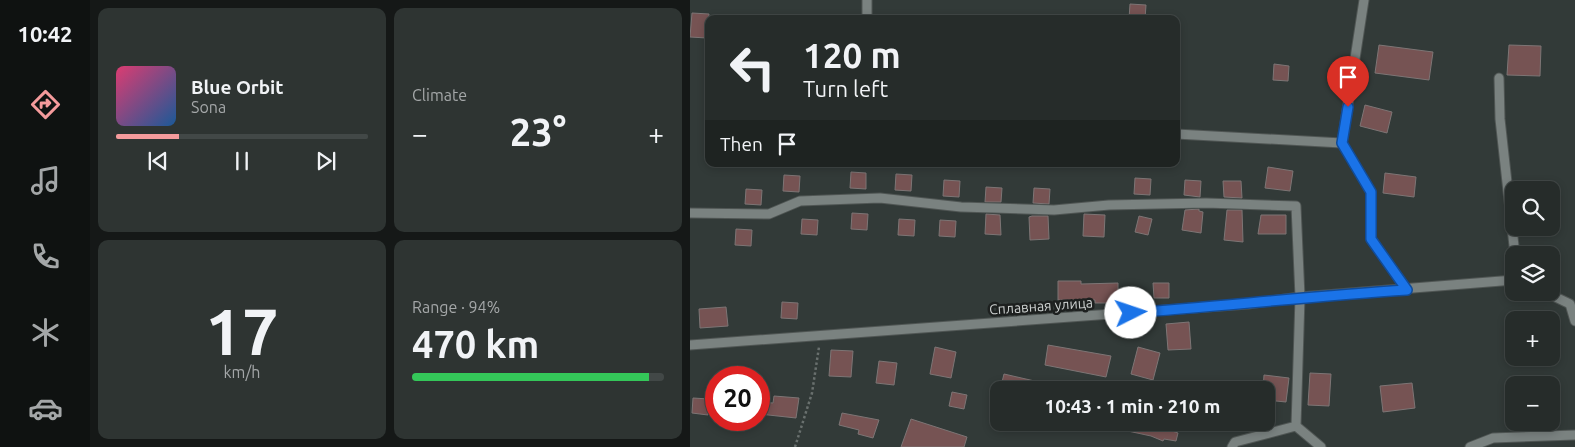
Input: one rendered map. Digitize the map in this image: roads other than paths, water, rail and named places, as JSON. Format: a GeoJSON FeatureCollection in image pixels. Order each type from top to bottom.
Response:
{"type":"FeatureCollection","features":[{"type":"Feature","properties":{"kind":"lane"},"geometry":{"type":"LineString","coordinates":[[866,15],[867,0]]}},
{"type":"Feature","properties":{"kind":"lane"},"geometry":{"type":"LineString","coordinates":[[1364,0],[1342,143],[1371,192],[1371,239],[1407,290]]}},
{"type":"Feature","properties":{"kind":"lane"},"geometry":{"type":"LineString","coordinates":[[1499,78],[1500,119],[1514,246]]}},
{"type":"Feature","properties":{"kind":"lane"},"geometry":{"type":"LineString","coordinates":[[1180,134],[1342,143]]}},
{"type":"Feature","properties":{"kind":"lane"},"geometry":{"type":"LineString","coordinates":[[690,214],[769,214],[800,201],[880,198],[962,207],[1054,210],[1109,205],[1206,203],[1296,206],[1300,297],[1296,426]]}},
{"type":"Feature","properties":{"kind":"lane","name":"Сплавная улица"},"geometry":{"type":"LineString","coordinates":[[690,345],[1248,304],[1300,297],[1505,281]]}},
{"type":"Feature","properties":{"kind":"lane"},"geometry":{"type":"LineString","coordinates":[[1560,299],[1570,304],[1575,322]]}},
{"type":"Feature","properties":{"kind":"lane"},"geometry":{"type":"LineString","coordinates":[[1232,447],[1235,442],[1296,426]]}},
{"type":"Feature","properties":{"kind":"lane"},"geometry":{"type":"LineString","coordinates":[[1296,426],[1321,447]]}},
{"type":"Feature","properties":{"kind":"lane"},"geometry":{"type":"LineString","coordinates":[[1470,447],[1494,438],[1575,435]]}}]}
